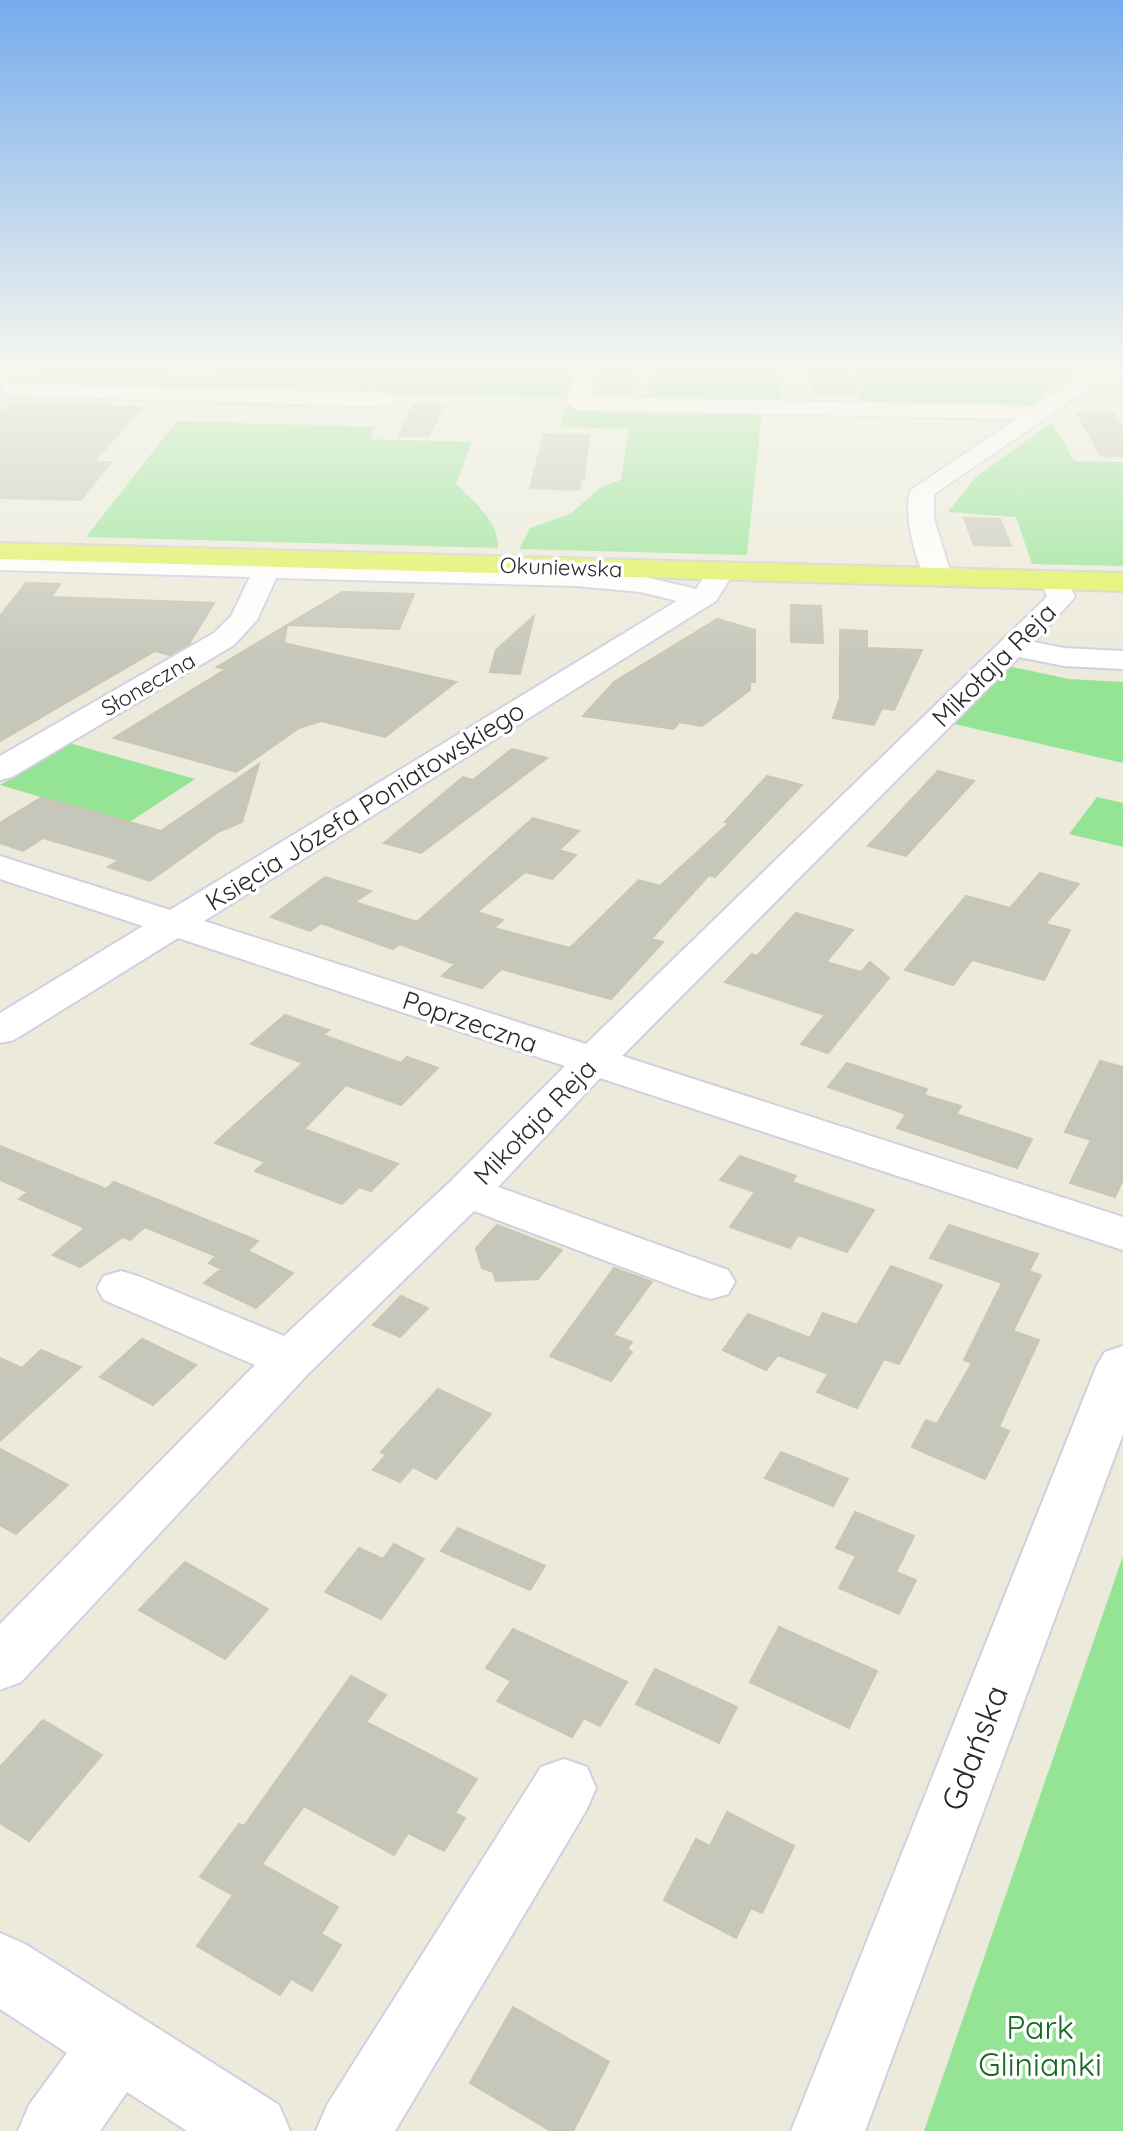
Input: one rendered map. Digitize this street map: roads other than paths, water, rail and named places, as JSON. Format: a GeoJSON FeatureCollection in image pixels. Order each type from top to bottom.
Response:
{"type":"FeatureCollection","features":[{"type":"Feature","properties":{"kind":"main road","name":"Okuniewska"},"geometry":{"type":"LineString","coordinates":[[0,551],[1123,582]]}},
{"type":"Feature","properties":{"kind":"street"},"geometry":{"type":"LineString","coordinates":[[938,577],[920,515],[919,495],[961,466]]}},
{"type":"Feature","properties":{"kind":"street","name":"Okuniewska"},"geometry":{"type":"LineString","coordinates":[[0,562],[606,580],[701,598]]}},
{"type":"Feature","properties":{"kind":"street","name":"Słoneczna"},"geometry":{"type":"LineString","coordinates":[[0,770],[224,639],[243,620],[267,569]]}},
{"type":"Feature","properties":{"kind":"street","name":"Księcia Józefa Poniatowskiego"},"geometry":{"type":"LineString","coordinates":[[0,1031],[701,598],[713,587],[721,572]]}},
{"type":"Feature","properties":{"kind":"street","name":"Mikołaja Reja"},"geometry":{"type":"LineString","coordinates":[[0,1664],[291,1360],[467,1192],[591,1063],[1059,601],[1061,597],[1055,580]]}},
{"type":"Feature","properties":{"kind":"street"},"geometry":{"type":"LineString","coordinates":[[1012,647],[1064,657],[1123,660]]}},
{"type":"Feature","properties":{"kind":"street","name":"Poprzeczna"},"geometry":{"type":"LineString","coordinates":[[0,867],[591,1063],[1123,1234]]}},
{"type":"Feature","properties":{"kind":"street"},"geometry":{"type":"LineString","coordinates":[[467,1192],[711,1282]]}},
{"type":"Feature","properties":{"kind":"street"},"geometry":{"type":"LineString","coordinates":[[121,1288],[291,1360]]}},
{"type":"Feature","properties":{"kind":"street","name":"Gdańska"},"geometry":{"type":"LineString","coordinates":[[828,2131],[1123,1365]]}},
{"type":"Feature","properties":{"kind":"street"},"geometry":{"type":"LineString","coordinates":[[353,2131],[564,1788]]}},
{"type":"Feature","properties":{"kind":"street"},"geometry":{"type":"LineString","coordinates":[[0,1968],[116,2046],[253,2131]]}},
{"type":"Feature","properties":{"kind":"street"},"geometry":{"type":"LineString","coordinates":[[55,2131],[116,2046]]}},
{"type":"Feature","properties":{"kind":"park label","name":"Park Glinianki"},"geometry":{"type":"Point","coordinates":[1040,2046]}}]}
